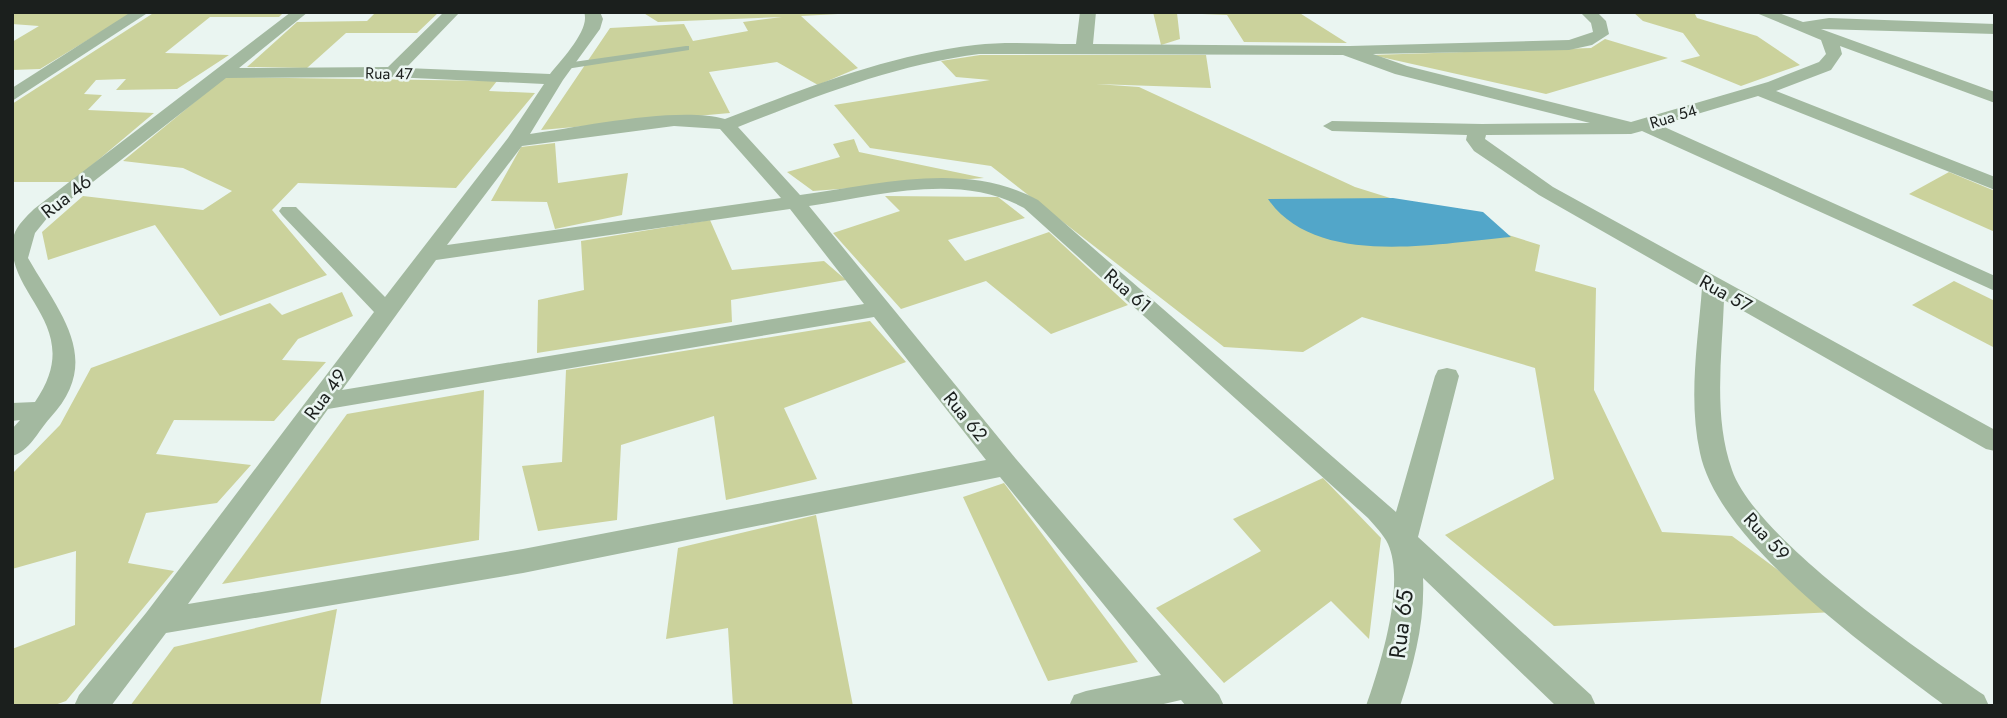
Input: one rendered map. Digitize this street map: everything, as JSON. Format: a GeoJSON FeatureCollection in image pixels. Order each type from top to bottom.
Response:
{"type":"FeatureCollection","features":[{"type":"Feature","properties":{"kind":"street"},"geometry":{"type":"LineString","coordinates":[[12,96],[142,12]]}},
{"type":"Feature","properties":{"kind":"street","name":"Rua 46"},"geometry":{"type":"LineString","coordinates":[[12,447],[44,410],[65,360],[58,331],[17,258],[25,232],[41,213],[301,12]]}},
{"type":"Feature","properties":{"kind":"street"},"geometry":{"type":"LineString","coordinates":[[393,72],[453,12]]}},
{"type":"Feature","properties":{"kind":"street","name":"Rua 49"},"geometry":{"type":"LineString","coordinates":[[91,706],[158,622],[429,254],[516,141],[592,29],[595,19],[592,12]]}},
{"type":"Feature","properties":{"kind":"street"},"geometry":{"type":"LineString","coordinates":[[1084,49],[1088,12]]}},
{"type":"Feature","properties":{"kind":"street"},"geometry":{"type":"LineString","coordinates":[[516,141],[674,121],[710,121],[726,125],[856,76],[919,58],[979,49],[1345,50],[1569,45],[1586,42],[1601,34],[1598,21],[1587,12]]}},
{"type":"Feature","properties":{"kind":"street"},"geometry":{"type":"LineString","coordinates":[[1761,12],[1995,98]]}},
{"type":"Feature","properties":{"kind":"street"},"geometry":{"type":"LineString","coordinates":[[1801,28],[1829,23],[1994,29]]}},
{"type":"Feature","properties":{"kind":"street","name":"Rua 54"},"geometry":{"type":"LineString","coordinates":[[1332,126],[1482,130],[1638,126],[1760,90],[1825,66],[1834,54],[1829,38]]}},
{"type":"Feature","properties":{"kind":"street"},"geometry":{"type":"LineString","coordinates":[[1345,50],[1401,70],[1638,126],[1995,284]]}},
{"type":"Feature","properties":{"kind":"street","name":"Rua 47"},"geometry":{"type":"LineString","coordinates":[[222,73],[560,73]]}},
{"type":"Feature","properties":{"kind":"street"},"geometry":{"type":"LineString","coordinates":[[1760,90],[1995,184]]}},
{"type":"Feature","properties":{"kind":"street","name":"Rua 62"},"geometry":{"type":"LineString","coordinates":[[726,125],[794,201],[1006,466],[1198,695]]}},
{"type":"Feature","properties":{"kind":"street","name":"Rua 57"},"geometry":{"type":"LineString","coordinates":[[1482,130],[1477,133],[1475,140],[1510,169],[1713,286],[1995,442]]}},
{"type":"Feature","properties":{"kind":"street","name":"Rua 61"},"geometry":{"type":"LineString","coordinates":[[429,254],[910,186],[962,183],[998,187],[1015,194],[1041,213],[1378,510],[1402,540],[1579,706]]}},
{"type":"Feature","properties":{"kind":"street"},"geometry":{"type":"LineString","coordinates":[[289,211],[386,312]]}},
{"type":"Feature","properties":{"kind":"street","name":"Rua 59"},"geometry":{"type":"LineString","coordinates":[[1713,286],[1709,394],[1712,443],[1720,473],[1748,521],[1868,629],[1972,706]]}},
{"type":"Feature","properties":{"kind":"street"},"geometry":{"type":"LineString","coordinates":[[320,402],[880,309]]}},
{"type":"Feature","properties":{"kind":"street"},"geometry":{"type":"LineString","coordinates":[[1402,540],[1447,376]]}},
{"type":"Feature","properties":{"kind":"street"},"geometry":{"type":"LineString","coordinates":[[12,412],[44,410]]}},
{"type":"Feature","properties":{"kind":"street"},"geometry":{"type":"LineString","coordinates":[[158,622],[523,561],[1006,466]]}},
{"type":"Feature","properties":{"kind":"street","name":"Rua 65"},"geometry":{"type":"LineString","coordinates":[[1382,706],[1396,670],[1406,600],[1407,557],[1402,540]]}},
{"type":"Feature","properties":{"kind":"street"},"geometry":{"type":"LineString","coordinates":[[1086,706],[1198,695]]}},
{"type":"Feature","properties":{"kind":"lane"},"geometry":{"type":"LineString","coordinates":[[560,73],[686,48]]}},
{"type":"Feature","properties":{"kind":"green space"},"geometry":{"type":"Polygon","coordinates":[[[12,12],[134,12],[40,69],[12,70],[12,42],[39,26],[12,24],[12,12]]]}},
{"type":"Feature","properties":{"kind":"green space"},"geometry":{"type":"Polygon","coordinates":[[[155,12],[284,12],[279,17],[210,17],[165,53],[229,55],[177,89],[116,90],[126,79],[96,80],[84,94],[102,95],[88,110],[154,113],[72,182],[12,182],[12,104],[155,12]]]}},
{"type":"Feature","properties":{"kind":"green space"},"geometry":{"type":"Polygon","coordinates":[[[376,12],[439,12],[417,33],[346,33],[307,68],[247,67],[297,22],[367,21],[376,12]]]}},
{"type":"Feature","properties":{"kind":"green space"},"geometry":{"type":"Polygon","coordinates":[[[642,12],[875,12],[801,16],[858,68],[818,85],[777,62],[709,72],[730,113],[541,130],[610,28],[684,24],[693,41],[748,31],[743,22],[782,17],[658,22],[642,12]]]}},
{"type":"Feature","properties":{"kind":"green space"},"geometry":{"type":"Polygon","coordinates":[[[1153,12],[1298,12],[1347,43],[1244,42],[1227,15],[1177,13],[1180,39],[1161,45],[1153,12]]]}},
{"type":"Feature","properties":{"kind":"green space"},"geometry":{"type":"Polygon","coordinates":[[[1633,12],[1694,12],[1697,18],[1757,36],[1800,65],[1741,86],[1680,61],[1700,56],[1683,33],[1643,21],[1633,12]]]}},
{"type":"Feature","properties":{"kind":"green space"},"geometry":{"type":"Polygon","coordinates":[[[1605,39],[1668,58],[1546,94],[1372,55],[1591,48],[1605,39]]]}},
{"type":"Feature","properties":{"kind":"green space"},"geometry":{"type":"Polygon","coordinates":[[[980,55],[1206,55],[1211,88],[1096,84],[1139,87],[1355,187],[1540,245],[1535,271],[1596,288],[1594,390],[1662,532],[1732,536],[1835,612],[1554,626],[1445,535],[1554,479],[1535,368],[1362,317],[1303,352],[1224,347],[991,166],[870,148],[834,105],[990,80],[956,77],[941,61],[980,55]]]}},
{"type":"Feature","properties":{"kind":"green space"},"geometry":{"type":"Polygon","coordinates":[[[225,77],[497,81],[489,91],[535,93],[456,188],[298,183],[272,210],[327,275],[220,316],[155,225],[48,260],[42,232],[83,196],[203,210],[232,191],[183,168],[123,161],[225,77]]]}},
{"type":"Feature","properties":{"kind":"green space"},"geometry":{"type":"Polygon","coordinates":[[[854,139],[859,152],[984,178],[813,191],[787,172],[840,157],[833,144],[854,139]]]}},
{"type":"Feature","properties":{"kind":"green space"},"geometry":{"type":"Polygon","coordinates":[[[555,143],[558,183],[628,173],[622,215],[555,229],[547,202],[491,201],[521,147],[555,143]]]}},
{"type":"Feature","properties":{"kind":"green space"},"geometry":{"type":"Polygon","coordinates":[[[1949,172],[1995,191],[1995,232],[1909,194],[1949,172]]]}},
{"type":"Feature","properties":{"kind":"green space"},"geometry":{"type":"Polygon","coordinates":[[[885,196],[998,197],[1025,218],[948,240],[965,261],[1049,232],[1128,305],[1051,334],[986,281],[901,309],[833,233],[900,211],[885,196]]]}},
{"type":"Feature","properties":{"kind":"green space"},"geometry":{"type":"Polygon","coordinates":[[[710,220],[732,270],[824,261],[846,280],[731,300],[732,322],[537,353],[538,300],[584,290],[581,241],[710,220]]]}},
{"type":"Feature","properties":{"kind":"green space"},"geometry":{"type":"Polygon","coordinates":[[[1954,281],[1995,301],[1995,348],[1912,305],[1954,281]]]}},
{"type":"Feature","properties":{"kind":"green space"},"geometry":{"type":"Polygon","coordinates":[[[342,292],[353,316],[298,339],[282,360],[326,362],[274,421],[174,420],[156,454],[251,465],[217,503],[146,513],[128,563],[174,571],[66,701],[52,706],[12,706],[12,649],[75,625],[76,551],[12,569],[12,474],[60,425],[91,368],[270,303],[282,315],[342,292]]]}},
{"type":"Feature","properties":{"kind":"green space"},"geometry":{"type":"Polygon","coordinates":[[[870,321],[906,362],[784,408],[817,479],[726,500],[714,416],[621,445],[617,520],[538,531],[522,466],[562,462],[566,370],[870,321]]]}},
{"type":"Feature","properties":{"kind":"green space"},"geometry":{"type":"Polygon","coordinates":[[[484,390],[479,540],[222,584],[347,414],[484,390]]]}},
{"type":"Feature","properties":{"kind":"green space"},"geometry":{"type":"Polygon","coordinates":[[[1323,478],[1381,538],[1369,639],[1331,601],[1224,683],[1156,608],[1261,551],[1233,519],[1323,478]]]}},
{"type":"Feature","properties":{"kind":"green space"},"geometry":{"type":"Polygon","coordinates":[[[1004,483],[1138,662],[1048,681],[963,497],[1004,483]]]}},
{"type":"Feature","properties":{"kind":"green space"},"geometry":{"type":"Polygon","coordinates":[[[816,515],[853,706],[733,706],[728,628],[666,639],[678,548],[816,515]]]}},
{"type":"Feature","properties":{"kind":"green space"},"geometry":{"type":"Polygon","coordinates":[[[337,609],[320,706],[130,706],[174,647],[337,609]]]}},
{"type":"Feature","properties":{"kind":"water"},"geometry":{"type":"Polygon","coordinates":[[[1393,198],[1483,212],[1511,237],[1415,246],[1347,243],[1316,235],[1289,221],[1268,199],[1393,198]]]}}]}
